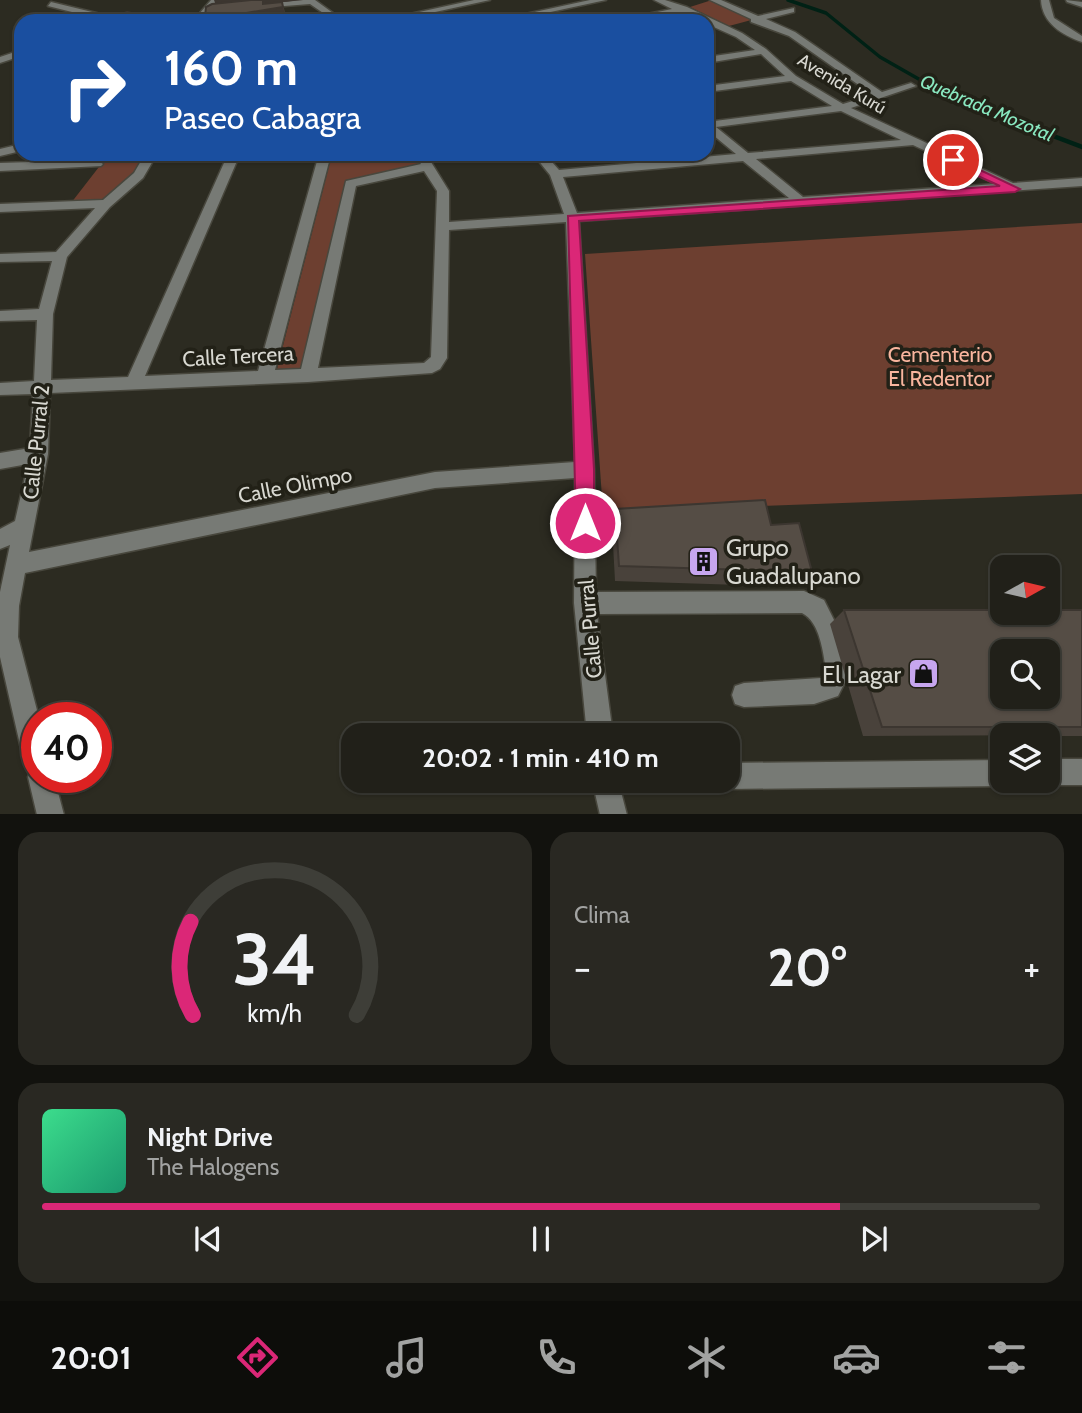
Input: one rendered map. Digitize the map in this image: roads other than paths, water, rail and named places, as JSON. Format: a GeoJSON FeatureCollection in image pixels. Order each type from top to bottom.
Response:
{"type":"FeatureCollection","features":[{"type":"Feature","properties":{"kind":"street"},"geometry":{"type":"LineString","coordinates":[[207,12],[215,0]]}},
{"type":"Feature","properties":{"kind":"street"},"geometry":{"type":"LineString","coordinates":[[415,14],[463,2],[486,0]]}},
{"type":"Feature","properties":{"kind":"street"},"geometry":{"type":"LineString","coordinates":[[535,14],[602,0]]}},
{"type":"Feature","properties":{"kind":"street","name":"Avenida Kurú"},"geometry":{"type":"LineString","coordinates":[[659,0],[694,14]]}},
{"type":"Feature","properties":{"kind":"street"},"geometry":{"type":"LineString","coordinates":[[714,0],[792,34],[881,96]]}},
{"type":"Feature","properties":{"kind":"street"},"geometry":{"type":"LineString","coordinates":[[1045,0],[1044,10],[1048,18],[1082,40]]}},
{"type":"Feature","properties":{"kind":"street"},"geometry":{"type":"LineString","coordinates":[[1070,0],[1082,5]]}},
{"type":"Feature","properties":{"kind":"street"},"geometry":{"type":"LineString","coordinates":[[246,8],[311,1],[330,14]]}},
{"type":"Feature","properties":{"kind":"street"},"geometry":{"type":"LineString","coordinates":[[51,4],[89,14]]}},
{"type":"Feature","properties":{"kind":"street"},"geometry":{"type":"LineString","coordinates":[[529,6],[540,13]]}},
{"type":"Feature","properties":{"kind":"street"},"geometry":{"type":"LineString","coordinates":[[410,7],[420,13]]}},
{"type":"Feature","properties":{"kind":"street"},"geometry":{"type":"LineString","coordinates":[[656,14],[684,9]]}},
{"type":"Feature","properties":{"kind":"street"},"geometry":{"type":"LineString","coordinates":[[207,12],[220,10]]}},
{"type":"Feature","properties":{"kind":"street"},"geometry":{"type":"LineString","coordinates":[[714,31],[791,10]]}},
{"type":"Feature","properties":{"kind":"street","name":"Avenida Kurú"},"geometry":{"type":"LineString","coordinates":[[714,23],[763,51],[793,78],[842,108],[1015,189]]}},
{"type":"Feature","properties":{"kind":"street"},"geometry":{"type":"LineString","coordinates":[[714,59],[763,51]]}},
{"type":"Feature","properties":{"kind":"street"},"geometry":{"type":"LineString","coordinates":[[714,88],[793,78]]}},
{"type":"Feature","properties":{"kind":"street"},"geometry":{"type":"LineString","coordinates":[[714,79],[725,86]]}},
{"type":"Feature","properties":{"kind":"street"},"geometry":{"type":"LineString","coordinates":[[714,124],[842,108],[911,86]]}},
{"type":"Feature","properties":{"kind":"street"},"geometry":{"type":"LineString","coordinates":[[714,131],[801,202]]}},
{"type":"Feature","properties":{"kind":"street"},"geometry":{"type":"LineString","coordinates":[[714,161],[911,142]]}},
{"type":"Feature","properties":{"kind":"street","name":"Calle Purral 2"},"geometry":{"type":"LineString","coordinates":[[23,702],[7,637],[4,608],[26,526],[39,454],[45,314],[60,256],[106,204],[139,175],[147,161]]}},
{"type":"Feature","properties":{"kind":"street"},"geometry":{"type":"LineString","coordinates":[[132,384],[231,161]]}},
{"type":"Feature","properties":{"kind":"street"},"geometry":{"type":"LineString","coordinates":[[264,378],[323,161]]}},
{"type":"Feature","properties":{"kind":"street"},"geometry":{"type":"LineString","coordinates":[[425,161],[443,191],[444,226],[1015,189],[1082,182]]}},
{"type":"Feature","properties":{"kind":"street","name":"Calle Purral"},"geometry":{"type":"LineString","coordinates":[[545,161],[556,174],[572,218],[585,469],[585,603],[599,723]]}},
{"type":"Feature","properties":{"kind":"street"},"geometry":{"type":"LineString","coordinates":[[556,174],[712,161]]}},
{"type":"Feature","properties":{"kind":"street"},"geometry":{"type":"LineString","coordinates":[[0,167],[97,164]]}},
{"type":"Feature","properties":{"kind":"street"},"geometry":{"type":"LineString","coordinates":[[308,376],[350,184],[429,166]]}},
{"type":"Feature","properties":{"kind":"street"},"geometry":{"type":"LineString","coordinates":[[0,208],[106,204]]}},
{"type":"Feature","properties":{"kind":"street","name":"Calle Tercera"},"geometry":{"type":"LineString","coordinates":[[0,389],[426,369],[434,365],[439,358],[444,226]]}},
{"type":"Feature","properties":{"kind":"street"},"geometry":{"type":"LineString","coordinates":[[0,258],[60,256]]}},
{"type":"Feature","properties":{"kind":"street"},"geometry":{"type":"LineString","coordinates":[[0,316],[45,314]]}},
{"type":"Feature","properties":{"kind":"street"},"geometry":{"type":"LineString","coordinates":[[0,461],[39,454]]}},
{"type":"Feature","properties":{"kind":"street","name":"Calle Olimpo"},"geometry":{"type":"LineString","coordinates":[[16,565],[435,480],[585,469]]}},
{"type":"Feature","properties":{"kind":"street"},"geometry":{"type":"LineString","coordinates":[[0,540],[26,526]]}},
{"type":"Feature","properties":{"kind":"street"},"geometry":{"type":"LineString","coordinates":[[585,603],[804,602],[816,608],[832,640],[836,659],[838,672],[830,687],[814,692],[744,695]]}},
{"type":"Feature","properties":{"kind":"street"},"geometry":{"type":"LineString","coordinates":[[1060,772],[1082,772]]}},
{"type":"Feature","properties":{"kind":"street"},"geometry":{"type":"LineString","coordinates":[[740,776],[990,773]]}},
{"type":"Feature","properties":{"kind":"street"},"geometry":{"type":"LineString","coordinates":[[45,793],[51,814]]}},
{"type":"Feature","properties":{"kind":"street"},"geometry":{"type":"LineString","coordinates":[[608,793],[614,814]]}},
{"type":"Feature","properties":{"kind":"waterway","name":"Quebrada Mozotal"},"geometry":{"type":"LineString","coordinates":[[788,0],[826,13],[880,57],[945,94]]}},
{"type":"Feature","properties":{"kind":"waterway","name":"Quebrada Mozotal"},"geometry":{"type":"LineString","coordinates":[[940,93],[1082,147]]}},
{"type":"Feature","properties":{"kind":"place","name":"Grupo Guadalupano"},"geometry":{"type":"Point","coordinates":[703,561]}},
{"type":"Feature","properties":{"kind":"place","name":"El Lagar"},"geometry":{"type":"Point","coordinates":[924,674]}},
{"type":"Feature","properties":{"kind":"park label","name":"Cementerio El Redentor"},"geometry":{"type":"Point","coordinates":[940,366]}}]}
